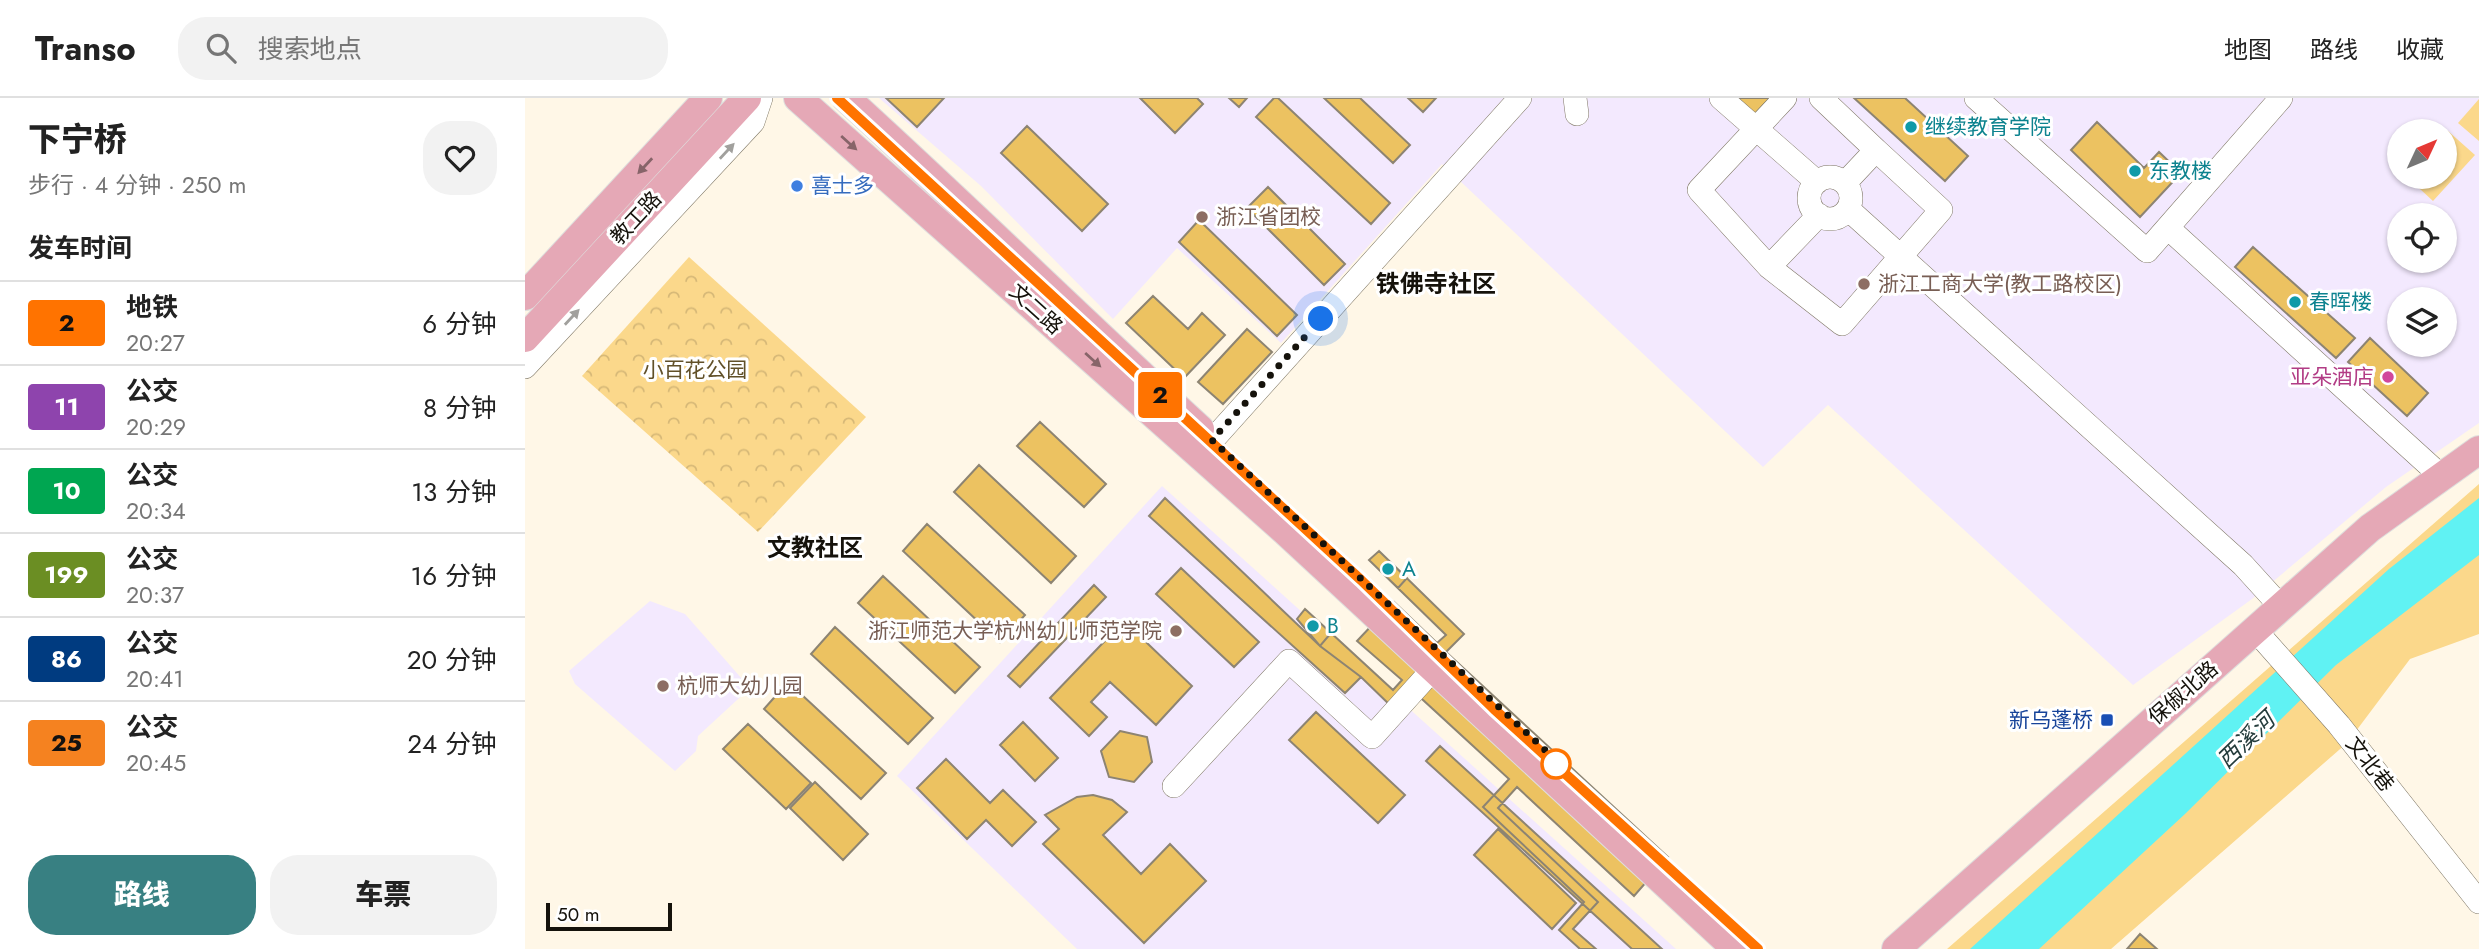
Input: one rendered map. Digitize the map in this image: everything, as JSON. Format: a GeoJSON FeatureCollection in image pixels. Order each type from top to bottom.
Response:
{"type":"FeatureCollection","features":[{"type":"Feature","properties":{"kind":"main road","name":"教工路"},"geometry":{"type":"LineString","coordinates":[[525,296],[708,98]]}},
{"type":"Feature","properties":{"kind":"main road","name":"教工路"},"geometry":{"type":"LineString","coordinates":[[525,338],[747,98]]}},
{"type":"Feature","properties":{"kind":"main road","name":"文二路"},"geometry":{"type":"LineString","coordinates":[[798,98],[1206,447],[1758,949]]}},
{"type":"Feature","properties":{"kind":"main road","name":"文二路"},"geometry":{"type":"LineString","coordinates":[[846,98],[991,230],[1206,447],[1435,667],[1736,949]]}},
{"type":"Feature","properties":{"kind":"main road","name":"保俶北路"},"geometry":{"type":"LineString","coordinates":[[1896,949],[2370,528],[2479,450]]}},
{"type":"Feature","properties":{"kind":"street"},"geometry":{"type":"LineString","coordinates":[[525,367],[753,122],[761,98]]}},
{"type":"Feature","properties":{"kind":"street"},"geometry":{"type":"LineString","coordinates":[[1206,447],[1520,98]]}},
{"type":"Feature","properties":{"kind":"street"},"geometry":{"type":"LineString","coordinates":[[1721,98],[1817,182]]}},
{"type":"Feature","properties":{"kind":"street"},"geometry":{"type":"LineString","coordinates":[[1785,98],[1699,190],[1769,267],[1842,324],[1941,210],[1821,98]]}},
{"type":"Feature","properties":{"kind":"street"},"geometry":{"type":"LineString","coordinates":[[1978,99],[2147,251],[2281,98]]}},
{"type":"Feature","properties":{"kind":"street"},"geometry":{"type":"LineString","coordinates":[[1845,183],[1876,150]]}},
{"type":"Feature","properties":{"kind":"street"},"geometry":{"type":"LineString","coordinates":[[1834,177],[1845,183],[1851,196],[1848,209],[1831,219],[1819,215],[1809,199],[1817,182],[1834,177]]}},
{"type":"Feature","properties":{"kind":"street"},"geometry":{"type":"LineString","coordinates":[[1848,209],[2243,565],[2282,607]]}},
{"type":"Feature","properties":{"kind":"street"},"geometry":{"type":"LineString","coordinates":[[1769,267],[1819,215]]}},
{"type":"Feature","properties":{"kind":"street"},"geometry":{"type":"LineString","coordinates":[[2168,228],[2441,475]]}},
{"type":"Feature","properties":{"kind":"street","name":"文北巷"},"geometry":{"type":"LineString","coordinates":[[2256,631],[2339,725],[2479,902]]}},
{"type":"Feature","properties":{"kind":"street"},"geometry":{"type":"LineString","coordinates":[[1174,786],[1289,661],[1372,737],[1435,667]]}},
{"type":"Feature","properties":{"kind":"shaded area"},"geometry":{"type":"Polygon","coordinates":[[[879,98],[2479,98],[2479,423],[2386,487],[2252,599],[2133,685],[1828,405],[1763,467],[1442,164],[1281,343],[1177,248],[1113,319],[981,186],[879,98]]]}},
{"type":"Feature","properties":{"kind":"shaded area","name":"浙江师范大学杭州幼儿师范学院"},"geometry":{"type":"Polygon","coordinates":[[[1162,486],[1676,949],[1077,949],[897,776],[1162,486]]]}},
{"type":"Feature","properties":{"kind":"shaded area","name":"杭师大幼儿园"},"geometry":{"type":"Polygon","coordinates":[[[650,601],[685,614],[750,688],[698,736],[696,751],[675,771],[575,684],[569,671],[650,601]]]}},
{"type":"Feature","properties":{"kind":"green space"},"geometry":{"type":"Polygon","coordinates":[[[2479,99],[2479,141],[2458,123],[2479,99]]]}},
{"type":"Feature","properties":{"kind":"green space"},"geometry":{"type":"Polygon","coordinates":[[[2457,139],[2475,155],[2457,175],[2457,139]]]}},
{"type":"Feature","properties":{"kind":"green space"},"geometry":{"type":"Polygon","coordinates":[[[2420,189],[2444,189],[2433,201],[2420,189]]]}},
{"type":"Feature","properties":{"kind":"green space","name":"小百花公园"},"geometry":{"type":"Polygon","coordinates":[[[689,257],[866,417],[758,532],[582,376],[689,257]]]}},
{"type":"Feature","properties":{"kind":"green space"},"geometry":{"type":"Polygon","coordinates":[[[2479,484],[2479,634],[2410,659],[2347,743],[2111,949],[1947,949],[2479,484]]]}},
{"type":"Feature","properties":{"kind":"water","name":"西溪河"},"geometry":{"type":"Polygon","coordinates":[[[2479,498],[2479,555],[2336,665],[2185,814],[2039,949],[1970,949],[2389,569],[2479,498]]]}},
{"type":"Feature","properties":{"kind":"building"},"geometry":{"type":"Polygon","coordinates":[[[886,98],[944,98],[917,127],[886,98]]]}},
{"type":"Feature","properties":{"kind":"building"},"geometry":{"type":"Polygon","coordinates":[[[1140,98],[1197,98],[1203,104],[1175,133],[1140,98]]]}},
{"type":"Feature","properties":{"kind":"building"},"geometry":{"type":"Polygon","coordinates":[[[1229,98],[1247,98],[1239,107],[1229,98]]]}},
{"type":"Feature","properties":{"kind":"building"},"geometry":{"type":"Polygon","coordinates":[[[1274,98],[1278,98],[1390,203],[1371,224],[1256,117],[1274,98]]]}},
{"type":"Feature","properties":{"kind":"building"},"geometry":{"type":"Polygon","coordinates":[[[1324,98],[1360,98],[1410,145],[1393,163],[1324,98]]]}},
{"type":"Feature","properties":{"kind":"building"},"geometry":{"type":"Polygon","coordinates":[[[1408,98],[1436,98],[1423,112],[1408,98]]]}},
{"type":"Feature","properties":{"kind":"building"},"geometry":{"type":"Polygon","coordinates":[[[1729,98],[1770,98],[1751,118],[1729,98]]]}},
{"type":"Feature","properties":{"kind":"building","name":"继续教育学院"},"geometry":{"type":"Polygon","coordinates":[[[1854,98],[1905,98],[1968,156],[1945,181],[1854,98]]]}},
{"type":"Feature","properties":{"kind":"building","name":"东教楼"},"geometry":{"type":"Polygon","coordinates":[[[2097,122],[2144,168],[2159,152],[2181,173],[2140,217],[2071,150],[2097,122]]]}},
{"type":"Feature","properties":{"kind":"building"},"geometry":{"type":"Polygon","coordinates":[[[1027,126],[1108,204],[1082,231],[1001,153],[1027,126]]]}},
{"type":"Feature","properties":{"kind":"building"},"geometry":{"type":"Polygon","coordinates":[[[1268,187],[1345,264],[1324,285],[1247,208],[1268,187]]]}},
{"type":"Feature","properties":{"kind":"building"},"geometry":{"type":"Polygon","coordinates":[[[1199,220],[1297,315],[1277,336],[1179,242],[1199,220]]]}},
{"type":"Feature","properties":{"kind":"building","name":"春晖楼"},"geometry":{"type":"Polygon","coordinates":[[[2253,247],[2355,338],[2336,358],[2235,267],[2253,247]]]}},
{"type":"Feature","properties":{"kind":"building"},"geometry":{"type":"Polygon","coordinates":[[[1153,296],[1188,329],[1202,313],[1225,335],[1184,378],[1126,323],[1153,296]]]}},
{"type":"Feature","properties":{"kind":"building"},"geometry":{"type":"Polygon","coordinates":[[[1247,329],[1272,352],[1223,404],[1198,382],[1247,329]]]}},
{"type":"Feature","properties":{"kind":"building","name":"亚朵酒店"},"geometry":{"type":"Polygon","coordinates":[[[2370,338],[2428,393],[2407,416],[2348,362],[2370,338]]]}},
{"type":"Feature","properties":{"kind":"building"},"geometry":{"type":"Polygon","coordinates":[[[1040,422],[1106,484],[1084,507],[1017,446],[1040,422]]]}},
{"type":"Feature","properties":{"kind":"building"},"geometry":{"type":"Polygon","coordinates":[[[979,465],[1076,556],[1051,583],[954,492],[979,465]]]}},
{"type":"Feature","properties":{"kind":"building"},"geometry":{"type":"Polygon","coordinates":[[[1165,498],[1320,646],[1361,677],[1345,693],[1149,516],[1165,498]]]}},
{"type":"Feature","properties":{"kind":"building"},"geometry":{"type":"Polygon","coordinates":[[[927,524],[1025,615],[1000,642],[903,551],[927,524]]]}},
{"type":"Feature","properties":{"kind":"building"},"geometry":{"type":"Polygon","coordinates":[[[1379,551],[1464,634],[1446,652],[1668,857],[1634,896],[1517,787],[1498,808],[1598,902],[1573,929],[1596,949],[1580,949],[1559,930],[1584,902],[1483,807],[1509,779],[1411,689],[1393,708],[1361,677],[1320,646],[1297,619],[1305,609],[1393,690],[1402,680],[1357,641],[1394,602],[1437,643],[1446,635],[1369,560],[1379,551]]]}},
{"type":"Feature","properties":{"kind":"building","name":"A"},"geometry":{"type":"Polygon","coordinates":[[[1379,551],[1407,578],[1398,588],[1369,560],[1379,551]]]}},
{"type":"Feature","properties":{"kind":"building"},"geometry":{"type":"Polygon","coordinates":[[[1181,568],[1259,642],[1234,667],[1156,594],[1181,568]]]}},
{"type":"Feature","properties":{"kind":"building"},"geometry":{"type":"Polygon","coordinates":[[[883,576],[980,667],[955,693],[858,603],[883,576]]]}},
{"type":"Feature","properties":{"kind":"building"},"geometry":{"type":"Polygon","coordinates":[[[1094,585],[1106,597],[1020,687],[1008,676],[1094,585]]]}},
{"type":"Feature","properties":{"kind":"building","name":"B"},"geometry":{"type":"Polygon","coordinates":[[[1305,609],[1331,633],[1320,646],[1297,619],[1305,609]]]}},
{"type":"Feature","properties":{"kind":"building"},"geometry":{"type":"Polygon","coordinates":[[[1124,621],[1192,686],[1156,725],[1110,682],[1091,702],[1107,717],[1089,736],[1050,698],[1124,621]]]}},
{"type":"Feature","properties":{"kind":"building"},"geometry":{"type":"Polygon","coordinates":[[[835,627],[933,718],[908,744],[811,654],[835,627]]]}},
{"type":"Feature","properties":{"kind":"building"},"geometry":{"type":"Polygon","coordinates":[[[788,682],[886,773],[861,799],[764,709],[788,682]]]}},
{"type":"Feature","properties":{"kind":"building"},"geometry":{"type":"Polygon","coordinates":[[[1316,712],[1405,795],[1378,823],[1289,740],[1316,712]]]}},
{"type":"Feature","properties":{"kind":"building"},"geometry":{"type":"Polygon","coordinates":[[[1023,722],[1058,758],[1035,781],[1000,745],[1023,722]]]}},
{"type":"Feature","properties":{"kind":"building"},"geometry":{"type":"Polygon","coordinates":[[[748,724],[811,783],[786,809],[723,749],[748,724]]]}},
{"type":"Feature","properties":{"kind":"building"},"geometry":{"type":"Polygon","coordinates":[[[1120,731],[1147,737],[1152,762],[1134,782],[1109,777],[1101,751],[1120,731]]]}},
{"type":"Feature","properties":{"kind":"building"},"geometry":{"type":"Polygon","coordinates":[[[1440,746],[1662,949],[1632,949],[1426,761],[1440,746]]]}},
{"type":"Feature","properties":{"kind":"building"},"geometry":{"type":"Polygon","coordinates":[[[946,759],[990,803],[1003,790],[1036,822],[1012,846],[986,820],[967,839],[917,788],[946,759]]]}},
{"type":"Feature","properties":{"kind":"building"},"geometry":{"type":"Polygon","coordinates":[[[815,782],[868,834],[843,860],[790,808],[815,782]]]}},
{"type":"Feature","properties":{"kind":"building"},"geometry":{"type":"Polygon","coordinates":[[[1093,795],[1112,800],[1127,812],[1103,835],[1141,874],[1170,844],[1206,881],[1144,943],[1043,844],[1059,829],[1045,815],[1077,797],[1093,795]]]}},
{"type":"Feature","properties":{"kind":"building"},"geometry":{"type":"Polygon","coordinates":[[[1498,829],[1576,903],[1552,929],[1474,855],[1498,829]]]}},
{"type":"Feature","properties":{"kind":"building"},"geometry":{"type":"Polygon","coordinates":[[[2140,934],[2157,949],[2127,949],[2140,934]]]}},
{"type":"Feature","properties":{"kind":"metro line","name":"2"},"geometry":{"type":"LineString","coordinates":[[837,98],[1361,580],[1494,709],[1758,949]]}},
{"type":"Feature","properties":{"kind":"place","name":"继续教育学院"},"geometry":{"type":"Point","coordinates":[1911,127]}},
{"type":"Feature","properties":{"kind":"place","name":"东教楼"},"geometry":{"type":"Point","coordinates":[2135,171]}},
{"type":"Feature","properties":{"kind":"place","name":"喜士多"},"geometry":{"type":"Point","coordinates":[797,186]}},
{"type":"Feature","properties":{"kind":"place","name":"浙江省团校"},"geometry":{"type":"Point","coordinates":[1202,217]}},
{"type":"Feature","properties":{"kind":"place","name":"浙江工商大学(教工路校区)"},"geometry":{"type":"Point","coordinates":[1864,284]}},
{"type":"Feature","properties":{"kind":"place","name":"春晖楼"},"geometry":{"type":"Point","coordinates":[2295,302]}},
{"type":"Feature","properties":{"kind":"place","name":"亚朵酒店"},"geometry":{"type":"Point","coordinates":[2388,377]}},
{"type":"Feature","properties":{"kind":"place","name":"A"},"geometry":{"type":"Point","coordinates":[1388,569]}},
{"type":"Feature","properties":{"kind":"place","name":"B"},"geometry":{"type":"Point","coordinates":[1313,626]}},
{"type":"Feature","properties":{"kind":"place","name":"浙江师范大学杭州幼儿师范学院"},"geometry":{"type":"Point","coordinates":[1176,631]}},
{"type":"Feature","properties":{"kind":"place","name":"杭师大幼儿园"},"geometry":{"type":"Point","coordinates":[663,686]}},
{"type":"Feature","properties":{"kind":"place","name":"新乌蓬桥"},"geometry":{"type":"Point","coordinates":[2107,720]}},
{"type":"Feature","properties":{"kind":"district","name":"铁佛寺社区"},"geometry":{"type":"Point","coordinates":[1436,284]}},
{"type":"Feature","properties":{"kind":"district","name":"文教社区"},"geometry":{"type":"Point","coordinates":[815,548]}},
{"type":"Feature","properties":{"kind":"route"},"geometry":{"type":"LineString","coordinates":[[1321,319],[1212,440],[1557,761],[1556,764]]}}]}
